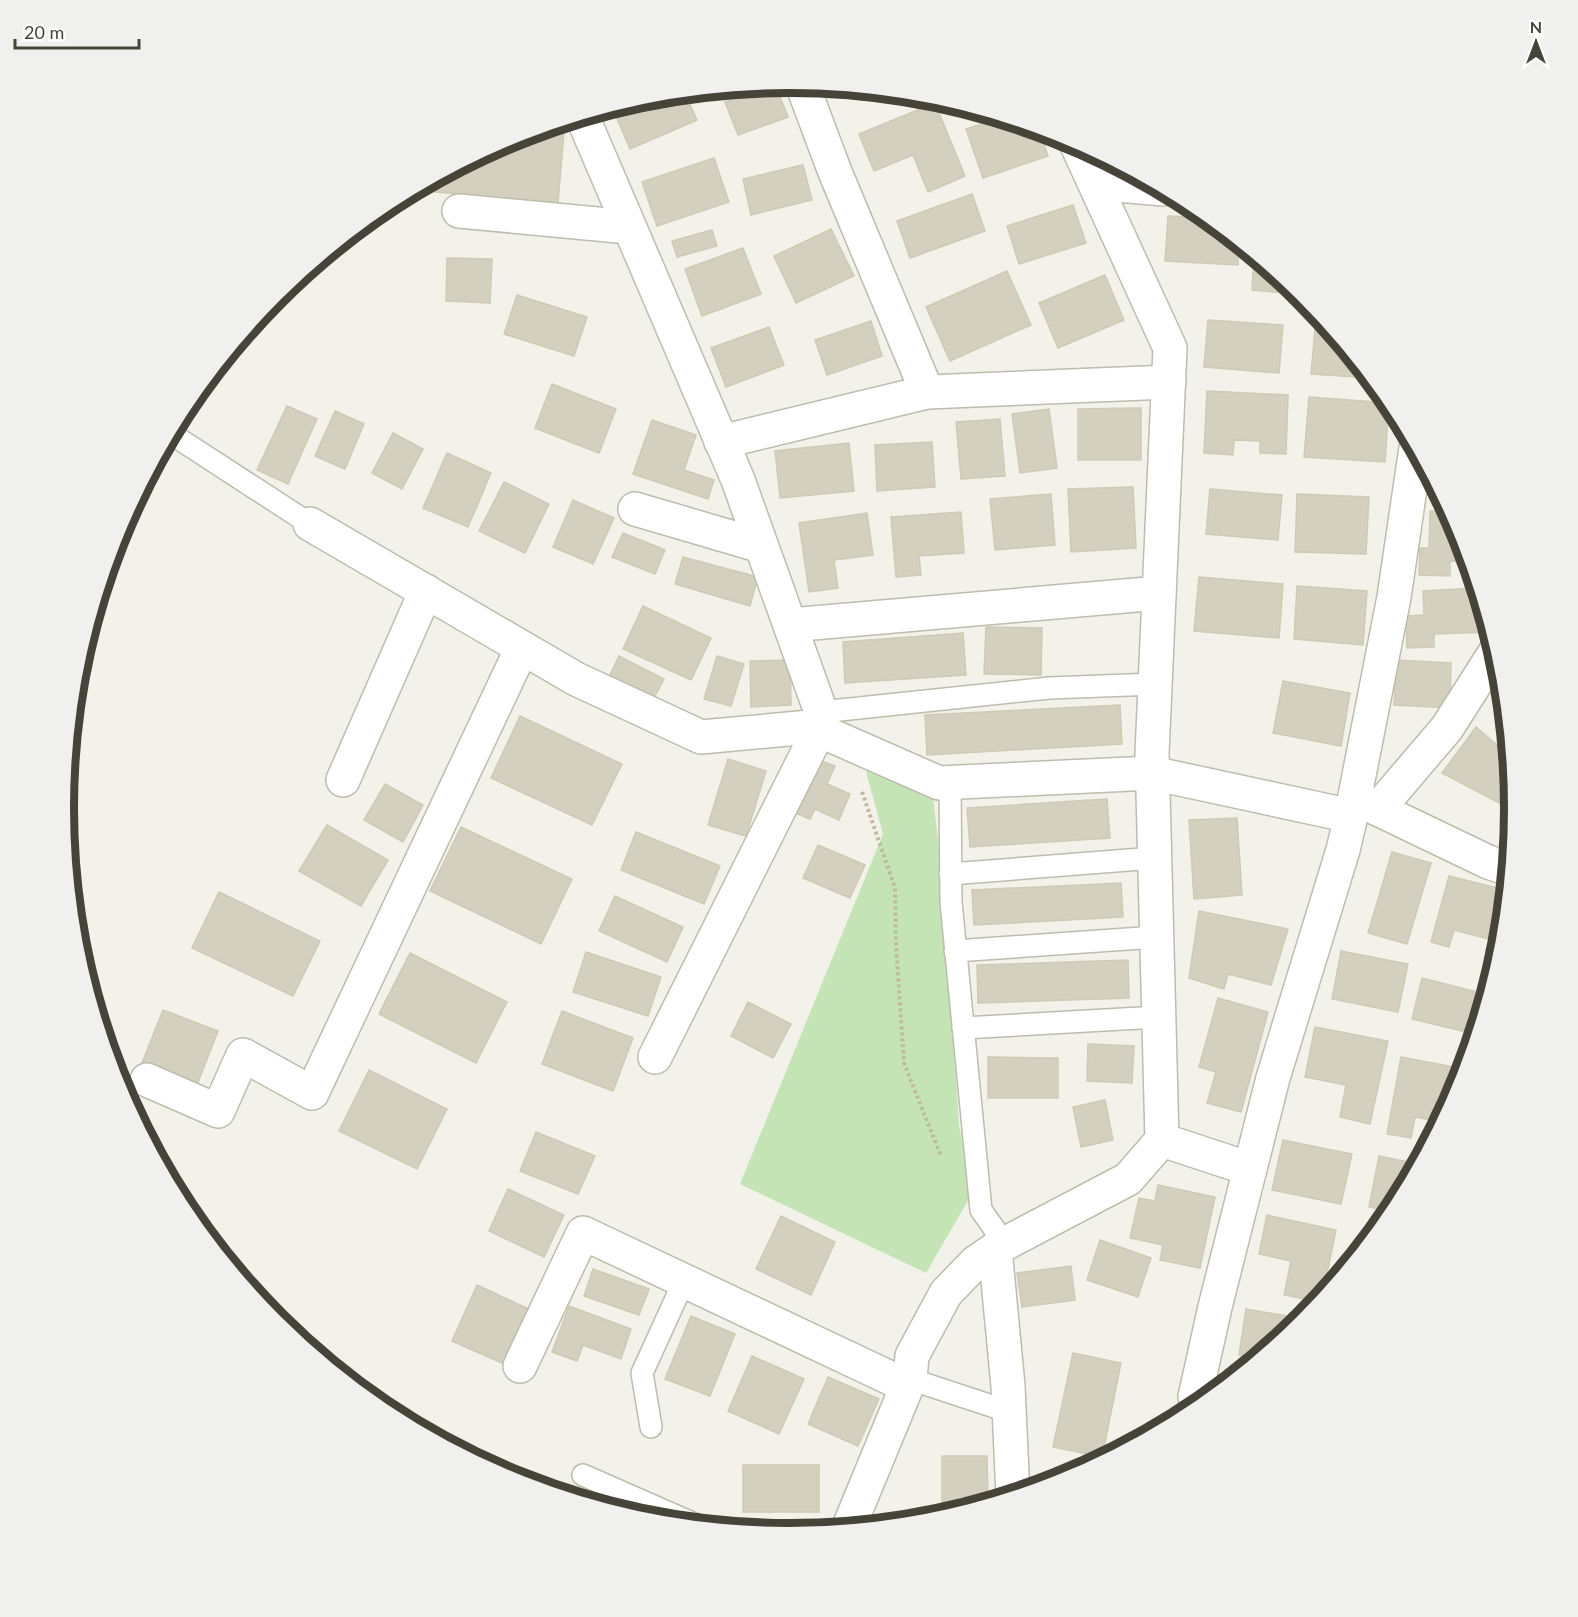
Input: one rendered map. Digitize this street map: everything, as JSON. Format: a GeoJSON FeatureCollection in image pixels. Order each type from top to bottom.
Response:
{"type":"FeatureCollection","features":[{"type":"Feature","properties":{"kind":"street"},"geometry":{"type":"LineString","coordinates":[[806,94],[835,172],[927,392]]}},
{"type":"Feature","properties":{"kind":"street"},"geometry":{"type":"LineString","coordinates":[[585,123],[738,480],[790,625],[830,727],[655,1057]]}},
{"type":"Feature","properties":{"kind":"street"},"geometry":{"type":"LineString","coordinates":[[851,1521],[908,1382],[912,1356],[946,1293],[975,1262],[1000,1246],[1128,1179],[1162,1140],[1152,773],[1170,348],[1082,156]]}},
{"type":"Feature","properties":{"kind":"street"},"geometry":{"type":"LineString","coordinates":[[1095,183],[1144,187]]}},
{"type":"Feature","properties":{"kind":"street"},"geometry":{"type":"LineString","coordinates":[[459,211],[629,227]]}},
{"type":"Feature","properties":{"kind":"street"},"geometry":{"type":"LineString","coordinates":[[721,442],[927,392],[1168,382]]}},
{"type":"Feature","properties":{"kind":"street"},"geometry":{"type":"LineString","coordinates":[[1195,1397],[1273,1078],[1343,850],[1361,808],[1414,461]]}},
{"type":"Feature","properties":{"kind":"street"},"geometry":{"type":"LineString","coordinates":[[635,509],[761,546]]}},
{"type":"Feature","properties":{"kind":"street"},"geometry":{"type":"LineString","coordinates":[[310,524],[576,679],[701,737],[830,727],[939,783],[1152,773],[1361,808],[1502,867]]}},
{"type":"Feature","properties":{"kind":"street"},"geometry":{"type":"LineString","coordinates":[[343,780],[426,591]]}},
{"type":"Feature","properties":{"kind":"street"},"geometry":{"type":"LineString","coordinates":[[790,625],[1159,593]]}},
{"type":"Feature","properties":{"kind":"street"},"geometry":{"type":"LineString","coordinates":[[147,1080],[218,1111],[243,1055],[312,1093],[522,648]]}},
{"type":"Feature","properties":{"kind":"street"},"geometry":{"type":"LineString","coordinates":[[1361,808],[1447,728],[1489,662]]}},
{"type":"Feature","properties":{"kind":"street"},"geometry":{"type":"LineString","coordinates":[[1162,1140],[1250,1169]]}},
{"type":"Feature","properties":{"kind":"street"},"geometry":{"type":"LineString","coordinates":[[520,1366],[583,1233],[908,1382]]}},
{"type":"Feature","properties":{"kind":"street"},"geometry":{"type":"LineString","coordinates":[[1000,1246],[1013,1488]]}},
{"type":"Feature","properties":{"kind":"lane"},"geometry":{"type":"LineString","coordinates":[[177,438],[310,524]]}},
{"type":"Feature","properties":{"kind":"lane"},"geometry":{"type":"LineString","coordinates":[[830,727],[1049,688],[1155,684]]}},
{"type":"Feature","properties":{"kind":"lane"},"geometry":{"type":"LineString","coordinates":[[950,782],[950,874],[955,951],[981,1210],[1000,1246]]}},
{"type":"Feature","properties":{"kind":"lane"},"geometry":{"type":"LineString","coordinates":[[950,874],[1154,858]]}},
{"type":"Feature","properties":{"kind":"lane"},"geometry":{"type":"LineString","coordinates":[[955,951],[1156,937]]}},
{"type":"Feature","properties":{"kind":"lane"},"geometry":{"type":"LineString","coordinates":[[963,1028],[1158,1017]]}},
{"type":"Feature","properties":{"kind":"lane"},"geometry":{"type":"LineString","coordinates":[[651,1427],[642,1373],[684,1281]]}},
{"type":"Feature","properties":{"kind":"lane"},"geometry":{"type":"LineString","coordinates":[[908,1382],[1010,1412]]}},
{"type":"Feature","properties":{"kind":"lane"},"geometry":{"type":"LineString","coordinates":[[582,1475],[671,1514]]}},
{"type":"Feature","properties":{"kind":"path"},"geometry":{"type":"LineString","coordinates":[[830,727],[855,773],[895,888],[896,944],[904,1063],[941,1157]]}},
{"type":"Feature","properties":{"kind":"green space"},"geometry":{"type":"Polygon","coordinates":[[[865,768],[932,789],[944,890],[959,1125],[973,1192],[926,1273],[740,1184],[883,834],[865,768]]]}},
{"type":"Feature","properties":{"kind":"building"},"geometry":{"type":"Polygon","coordinates":[[[779,93],[788,117],[738,135],[725,102],[745,95],[779,93]]]}},
{"type":"Feature","properties":{"kind":"building"},"geometry":{"type":"Polygon","coordinates":[[[688,100],[697,120],[630,149],[615,115],[688,100]]]}},
{"type":"Feature","properties":{"kind":"building"},"geometry":{"type":"Polygon","coordinates":[[[926,107],[937,109],[965,176],[928,192],[913,155],[874,171],[859,134],[926,107]]]}},
{"type":"Feature","properties":{"kind":"building"},"geometry":{"type":"Polygon","coordinates":[[[989,122],[1019,131],[1043,140],[1048,156],[983,178],[966,129],[989,122]]]}},
{"type":"Feature","properties":{"kind":"building"},"geometry":{"type":"Polygon","coordinates":[[[558,132],[564,132],[558,203],[427,191],[515,147],[558,132]]]}},
{"type":"Feature","properties":{"kind":"building"},"geometry":{"type":"Polygon","coordinates":[[[714,158],[729,202],[657,226],[642,182],[714,158]]]}},
{"type":"Feature","properties":{"kind":"building"},"geometry":{"type":"Polygon","coordinates":[[[803,165],[812,200],[751,215],[743,179],[803,165]]]}},
{"type":"Feature","properties":{"kind":"building"},"geometry":{"type":"Polygon","coordinates":[[[972,194],[985,231],[910,258],[897,221],[972,194]]]}},
{"type":"Feature","properties":{"kind":"building"},"geometry":{"type":"Polygon","coordinates":[[[1073,205],[1086,243],[1019,264],[1007,226],[1073,205]]]}},
{"type":"Feature","properties":{"kind":"building"},"geometry":{"type":"Polygon","coordinates":[[[1168,216],[1191,217],[1239,252],[1238,265],[1165,261],[1168,216]]]}},
{"type":"Feature","properties":{"kind":"building"},"geometry":{"type":"Polygon","coordinates":[[[831,229],[854,276],[796,303],[774,256],[831,229]]]}},
{"type":"Feature","properties":{"kind":"building"},"geometry":{"type":"Polygon","coordinates":[[[712,230],[717,246],[677,257],[672,241],[712,230]]]}},
{"type":"Feature","properties":{"kind":"building"},"geometry":{"type":"Polygon","coordinates":[[[743,248],[761,294],[702,316],[685,269],[743,248]]]}},
{"type":"Feature","properties":{"kind":"building"},"geometry":{"type":"Polygon","coordinates":[[[447,258],[492,259],[490,303],[446,301],[447,258]]]}},
{"type":"Feature","properties":{"kind":"building"},"geometry":{"type":"Polygon","coordinates":[[[1253,265],[1284,293],[1252,290],[1253,265]]]}},
{"type":"Feature","properties":{"kind":"building"},"geometry":{"type":"Polygon","coordinates":[[[1007,271],[1031,325],[950,361],[926,307],[1007,271]]]}},
{"type":"Feature","properties":{"kind":"building"},"geometry":{"type":"Polygon","coordinates":[[[1105,275],[1124,320],[1058,348],[1039,303],[1105,275]]]}},
{"type":"Feature","properties":{"kind":"building"},"geometry":{"type":"Polygon","coordinates":[[[517,295],[587,317],[574,356],[504,334],[517,295]]]}},
{"type":"Feature","properties":{"kind":"building"},"geometry":{"type":"Polygon","coordinates":[[[1208,320],[1283,325],[1279,373],[1204,367],[1208,320]]]}},
{"type":"Feature","properties":{"kind":"building"},"geometry":{"type":"Polygon","coordinates":[[[871,321],[882,356],[827,375],[815,340],[871,321]]]}},
{"type":"Feature","properties":{"kind":"building"},"geometry":{"type":"Polygon","coordinates":[[[769,327],[784,365],[726,387],[711,348],[769,327]]]}},
{"type":"Feature","properties":{"kind":"building"},"geometry":{"type":"Polygon","coordinates":[[[1315,329],[1320,329],[1360,377],[1311,374],[1315,329]]]}},
{"type":"Feature","properties":{"kind":"building"},"geometry":{"type":"Polygon","coordinates":[[[552,384],[616,409],[599,453],[535,428],[552,384]]]}},
{"type":"Feature","properties":{"kind":"building"},"geometry":{"type":"Polygon","coordinates":[[[1207,391],[1288,395],[1286,454],[1260,453],[1260,441],[1234,440],[1233,455],[1204,453],[1207,391]]]}},
{"type":"Feature","properties":{"kind":"building"},"geometry":{"type":"Polygon","coordinates":[[[1309,397],[1378,402],[1388,417],[1385,462],[1304,457],[1309,397]]]}},
{"type":"Feature","properties":{"kind":"building"},"geometry":{"type":"Polygon","coordinates":[[[287,406],[317,419],[288,484],[257,470],[287,406]]]}},
{"type":"Feature","properties":{"kind":"building"},"geometry":{"type":"Polygon","coordinates":[[[1141,408],[1141,460],[1078,460],[1078,409],[1141,408]]]}},
{"type":"Feature","properties":{"kind":"building"},"geometry":{"type":"Polygon","coordinates":[[[1049,409],[1057,468],[1020,473],[1012,414],[1049,409]]]}},
{"type":"Feature","properties":{"kind":"building"},"geometry":{"type":"Polygon","coordinates":[[[335,411],[364,424],[345,469],[315,456],[335,411]]]}},
{"type":"Feature","properties":{"kind":"building"},"geometry":{"type":"Polygon","coordinates":[[[1000,419],[1005,476],[961,479],[956,422],[1000,419]]]}},
{"type":"Feature","properties":{"kind":"building"},"geometry":{"type":"Polygon","coordinates":[[[652,420],[696,435],[684,470],[714,480],[708,499],[633,474],[652,420]]]}},
{"type":"Feature","properties":{"kind":"building"},"geometry":{"type":"Polygon","coordinates":[[[393,433],[423,449],[402,489],[372,473],[393,433]]]}},
{"type":"Feature","properties":{"kind":"building"},"geometry":{"type":"Polygon","coordinates":[[[932,442],[935,487],[877,491],[875,445],[932,442]]]}},
{"type":"Feature","properties":{"kind":"building"},"geometry":{"type":"Polygon","coordinates":[[[849,443],[854,491],[780,498],[775,451],[849,443]]]}},
{"type":"Feature","properties":{"kind":"building"},"geometry":{"type":"Polygon","coordinates":[[[447,453],[491,473],[468,527],[423,508],[447,453]]]}},
{"type":"Feature","properties":{"kind":"building"},"geometry":{"type":"Polygon","coordinates":[[[504,482],[549,504],[525,553],[479,531],[504,482]]]}},
{"type":"Feature","properties":{"kind":"building"},"geometry":{"type":"Polygon","coordinates":[[[1133,487],[1136,548],[1071,552],[1068,489],[1133,487]]]}},
{"type":"Feature","properties":{"kind":"building"},"geometry":{"type":"Polygon","coordinates":[[[1210,489],[1282,495],[1278,540],[1206,534],[1210,489]]]}},
{"type":"Feature","properties":{"kind":"building"},"geometry":{"type":"Polygon","coordinates":[[[1051,494],[1055,545],[995,550],[990,499],[1051,494]]]}},
{"type":"Feature","properties":{"kind":"building"},"geometry":{"type":"Polygon","coordinates":[[[1297,494],[1369,497],[1366,554],[1295,552],[1297,494]]]}},
{"type":"Feature","properties":{"kind":"building"},"geometry":{"type":"Polygon","coordinates":[[[573,500],[614,518],[593,564],[553,547],[573,500]]]}},
{"type":"Feature","properties":{"kind":"building"},"geometry":{"type":"Polygon","coordinates":[[[1430,511],[1440,512],[1460,562],[1450,561],[1450,576],[1419,575],[1420,548],[1429,548],[1430,511]]]}},
{"type":"Feature","properties":{"kind":"building"},"geometry":{"type":"Polygon","coordinates":[[[961,512],[964,553],[919,556],[921,575],[896,577],[891,517],[961,512]]]}},
{"type":"Feature","properties":{"kind":"building"},"geometry":{"type":"Polygon","coordinates":[[[867,513],[873,555],[834,560],[838,588],[809,592],[799,523],[867,513]]]}},
{"type":"Feature","properties":{"kind":"building"},"geometry":{"type":"Polygon","coordinates":[[[623,533],[665,550],[655,574],[612,557],[623,533]]]}},
{"type":"Feature","properties":{"kind":"building"},"geometry":{"type":"Polygon","coordinates":[[[683,557],[758,577],[750,606],[675,584],[683,557]]]}},
{"type":"Feature","properties":{"kind":"building"},"geometry":{"type":"Polygon","coordinates":[[[1199,577],[1283,584],[1279,638],[1194,631],[1199,577]]]}},
{"type":"Feature","properties":{"kind":"building"},"geometry":{"type":"Polygon","coordinates":[[[1297,586],[1367,591],[1363,645],[1294,639],[1297,586]]]}},
{"type":"Feature","properties":{"kind":"building"},"geometry":{"type":"Polygon","coordinates":[[[1470,588],[1482,632],[1434,634],[1434,647],[1407,648],[1406,616],[1424,615],[1423,591],[1470,588]]]}},
{"type":"Feature","properties":{"kind":"building"},"geometry":{"type":"Polygon","coordinates":[[[643,606],[711,638],[691,680],[623,649],[643,606]]]}},
{"type":"Feature","properties":{"kind":"building"},"geometry":{"type":"Polygon","coordinates":[[[986,627],[1042,628],[1041,675],[984,674],[986,627]]]}},
{"type":"Feature","properties":{"kind":"building"},"geometry":{"type":"Polygon","coordinates":[[[963,633],[966,675],[845,683],[843,642],[963,633]]]}},
{"type":"Feature","properties":{"kind":"building"},"geometry":{"type":"Polygon","coordinates":[[[619,656],[664,679],[654,698],[610,675],[619,656]]]}},
{"type":"Feature","properties":{"kind":"building"},"geometry":{"type":"Polygon","coordinates":[[[717,656],[744,664],[731,706],[704,699],[717,656]]]}},
{"type":"Feature","properties":{"kind":"building"},"geometry":{"type":"Polygon","coordinates":[[[790,660],[791,705],[751,707],[750,661],[790,660]]]}},
{"type":"Feature","properties":{"kind":"building"},"geometry":{"type":"Polygon","coordinates":[[[1396,660],[1451,663],[1450,708],[1394,705],[1396,660]]]}},
{"type":"Feature","properties":{"kind":"building"},"geometry":{"type":"Polygon","coordinates":[[[1283,681],[1350,693],[1341,746],[1273,733],[1283,681]]]}},
{"type":"Feature","properties":{"kind":"building"},"geometry":{"type":"Polygon","coordinates":[[[1120,705],[1122,744],[927,755],[925,715],[1120,705]]]}},
{"type":"Feature","properties":{"kind":"building"},"geometry":{"type":"Polygon","coordinates":[[[520,716],[622,764],[592,825],[491,778],[520,716]]]}},
{"type":"Feature","properties":{"kind":"building"},"geometry":{"type":"Polygon","coordinates":[[[1476,727],[1502,749],[1504,805],[1442,773],[1476,727]]]}},
{"type":"Feature","properties":{"kind":"building"},"geometry":{"type":"Polygon","coordinates":[[[728,759],[766,771],[746,836],[708,825],[728,759]]]}},
{"type":"Feature","properties":{"kind":"building"},"geometry":{"type":"Polygon","coordinates":[[[819,760],[835,766],[827,784],[850,794],[839,820],[815,809],[810,819],[795,813],[819,760]]]}},
{"type":"Feature","properties":{"kind":"building"},"geometry":{"type":"Polygon","coordinates":[[[385,784],[423,805],[403,842],[364,820],[385,784]]]}},
{"type":"Feature","properties":{"kind":"building"},"geometry":{"type":"Polygon","coordinates":[[[1107,799],[1110,838],[970,847],[967,808],[1107,799]]]}},
{"type":"Feature","properties":{"kind":"building"},"geometry":{"type":"Polygon","coordinates":[[[1237,818],[1242,895],[1194,899],[1189,820],[1237,818]]]}},
{"type":"Feature","properties":{"kind":"building"},"geometry":{"type":"Polygon","coordinates":[[[327,825],[388,860],[361,906],[299,871],[327,825]]]}},
{"type":"Feature","properties":{"kind":"building"},"geometry":{"type":"Polygon","coordinates":[[[461,827],[572,879],[541,944],[430,891],[461,827]]]}},
{"type":"Feature","properties":{"kind":"building"},"geometry":{"type":"Polygon","coordinates":[[[636,832],[720,866],[704,904],[621,870],[636,832]]]}},
{"type":"Feature","properties":{"kind":"building"},"geometry":{"type":"Polygon","coordinates":[[[818,845],[865,865],[850,898],[803,878],[818,845]]]}},
{"type":"Feature","properties":{"kind":"building"},"geometry":{"type":"Polygon","coordinates":[[[1392,852],[1431,863],[1407,944],[1368,933],[1392,852]]]}},
{"type":"Feature","properties":{"kind":"building"},"geometry":{"type":"Polygon","coordinates":[[[1449,876],[1499,888],[1492,940],[1454,930],[1449,947],[1431,942],[1449,876]]]}},
{"type":"Feature","properties":{"kind":"building"},"geometry":{"type":"Polygon","coordinates":[[[1121,883],[1123,917],[974,925],[972,890],[1121,883]]]}},
{"type":"Feature","properties":{"kind":"building"},"geometry":{"type":"Polygon","coordinates":[[[219,892],[320,941],[293,996],[192,948],[219,892]]]}},
{"type":"Feature","properties":{"kind":"building"},"geometry":{"type":"Polygon","coordinates":[[[615,896],[683,927],[667,962],[599,931],[615,896]]]}},
{"type":"Feature","properties":{"kind":"building"},"geometry":{"type":"Polygon","coordinates":[[[1199,911],[1288,929],[1271,985],[1228,974],[1224,989],[1189,978],[1199,911]]]}},
{"type":"Feature","properties":{"kind":"building"},"geometry":{"type":"Polygon","coordinates":[[[1341,951],[1408,964],[1398,1012],[1332,999],[1341,951]]]}},
{"type":"Feature","properties":{"kind":"building"},"geometry":{"type":"Polygon","coordinates":[[[586,952],[661,977],[648,1016],[573,992],[586,952]]]}},
{"type":"Feature","properties":{"kind":"building"},"geometry":{"type":"Polygon","coordinates":[[[410,953],[507,1002],[476,1063],[379,1014],[410,953]]]}},
{"type":"Feature","properties":{"kind":"building"},"geometry":{"type":"Polygon","coordinates":[[[1128,960],[1129,998],[978,1003],[977,965],[1128,960]]]}},
{"type":"Feature","properties":{"kind":"building"},"geometry":{"type":"Polygon","coordinates":[[[1422,978],[1480,993],[1469,1032],[1412,1019],[1422,978]]]}},
{"type":"Feature","properties":{"kind":"building"},"geometry":{"type":"Polygon","coordinates":[[[1218,998],[1268,1012],[1241,1112],[1207,1103],[1216,1072],[1199,1067],[1218,998]]]}},
{"type":"Feature","properties":{"kind":"building"},"geometry":{"type":"Polygon","coordinates":[[[748,1002],[791,1024],[773,1058],[731,1036],[748,1002]]]}},
{"type":"Feature","properties":{"kind":"building"},"geometry":{"type":"Polygon","coordinates":[[[163,1010],[218,1031],[197,1085],[142,1063],[163,1010]]]}},
{"type":"Feature","properties":{"kind":"building"},"geometry":{"type":"Polygon","coordinates":[[[562,1011],[633,1038],[613,1091],[542,1064],[562,1011]]]}},
{"type":"Feature","properties":{"kind":"building"},"geometry":{"type":"Polygon","coordinates":[[[1315,1027],[1388,1041],[1370,1124],[1340,1117],[1346,1085],[1305,1077],[1315,1027]]]}},
{"type":"Feature","properties":{"kind":"building"},"geometry":{"type":"Polygon","coordinates":[[[1088,1044],[1134,1046],[1132,1083],[1087,1081],[1088,1044]]]}},
{"type":"Feature","properties":{"kind":"building"},"geometry":{"type":"Polygon","coordinates":[[[988,1057],[1058,1058],[1058,1098],[988,1098],[988,1057]]]}},
{"type":"Feature","properties":{"kind":"building"},"geometry":{"type":"Polygon","coordinates":[[[1401,1057],[1456,1067],[1433,1120],[1415,1117],[1411,1138],[1387,1134],[1401,1057]]]}},
{"type":"Feature","properties":{"kind":"building"},"geometry":{"type":"Polygon","coordinates":[[[369,1070],[447,1109],[417,1169],[339,1131],[369,1070]]]}},
{"type":"Feature","properties":{"kind":"building"},"geometry":{"type":"Polygon","coordinates":[[[1105,1100],[1113,1140],[1081,1147],[1073,1107],[1105,1100]]]}},
{"type":"Feature","properties":{"kind":"building"},"geometry":{"type":"Polygon","coordinates":[[[536,1132],[595,1156],[578,1194],[520,1171],[536,1132]]]}},
{"type":"Feature","properties":{"kind":"building"},"geometry":{"type":"Polygon","coordinates":[[[1283,1140],[1352,1154],[1341,1204],[1272,1190],[1283,1140]]]}},
{"type":"Feature","properties":{"kind":"building"},"geometry":{"type":"Polygon","coordinates":[[[1379,1156],[1411,1163],[1381,1210],[1369,1207],[1379,1156]]]}},
{"type":"Feature","properties":{"kind":"building"},"geometry":{"type":"Polygon","coordinates":[[[1158,1185],[1215,1197],[1200,1268],[1160,1260],[1163,1245],[1130,1238],[1139,1198],[1155,1201],[1158,1185]]]}},
{"type":"Feature","properties":{"kind":"building"},"geometry":{"type":"Polygon","coordinates":[[[508,1189],[564,1215],[544,1257],[489,1231],[508,1189]]]}},
{"type":"Feature","properties":{"kind":"building"},"geometry":{"type":"Polygon","coordinates":[[[1267,1215],[1336,1230],[1325,1282],[1308,1300],[1284,1295],[1291,1261],[1259,1254],[1267,1215]]]}},
{"type":"Feature","properties":{"kind":"building"},"geometry":{"type":"Polygon","coordinates":[[[781,1216],[835,1242],[811,1295],[756,1269],[781,1216]]]}},
{"type":"Feature","properties":{"kind":"building"},"geometry":{"type":"Polygon","coordinates":[[[1100,1240],[1151,1258],[1138,1297],[1087,1280],[1100,1240]]]}},
{"type":"Feature","properties":{"kind":"building"},"geometry":{"type":"Polygon","coordinates":[[[1071,1266],[1075,1300],[1022,1307],[1017,1273],[1071,1266]]]}},
{"type":"Feature","properties":{"kind":"building"},"geometry":{"type":"Polygon","coordinates":[[[593,1269],[649,1289],[639,1315],[584,1296],[593,1269]]]}},
{"type":"Feature","properties":{"kind":"building"},"geometry":{"type":"Polygon","coordinates":[[[477,1285],[529,1309],[504,1364],[452,1341],[477,1285]]]}},
{"type":"Feature","properties":{"kind":"building"},"geometry":{"type":"Polygon","coordinates":[[[569,1306],[631,1329],[621,1359],[583,1345],[577,1361],[552,1352],[569,1306]]]}},
{"type":"Feature","properties":{"kind":"building"},"geometry":{"type":"Polygon","coordinates":[[[1246,1309],[1292,1317],[1248,1356],[1239,1355],[1246,1309]]]}},
{"type":"Feature","properties":{"kind":"building"},"geometry":{"type":"Polygon","coordinates":[[[691,1316],[735,1334],[710,1396],[665,1379],[691,1316]]]}},
{"type":"Feature","properties":{"kind":"building"},"geometry":{"type":"Polygon","coordinates":[[[1073,1353],[1121,1363],[1103,1451],[1094,1455],[1053,1447],[1073,1353]]]}},
{"type":"Feature","properties":{"kind":"building"},"geometry":{"type":"Polygon","coordinates":[[[752,1356],[804,1379],[779,1434],[728,1411],[752,1356]]]}},
{"type":"Feature","properties":{"kind":"building"},"geometry":{"type":"Polygon","coordinates":[[[828,1377],[879,1399],[858,1446],[808,1424],[828,1377]]]}},
{"type":"Feature","properties":{"kind":"building"},"geometry":{"type":"Polygon","coordinates":[[[942,1456],[987,1456],[988,1496],[942,1507],[942,1456]]]}},
{"type":"Feature","properties":{"kind":"building"},"geometry":{"type":"Polygon","coordinates":[[[743,1465],[819,1465],[819,1512],[743,1512],[743,1465]]]}}]}
